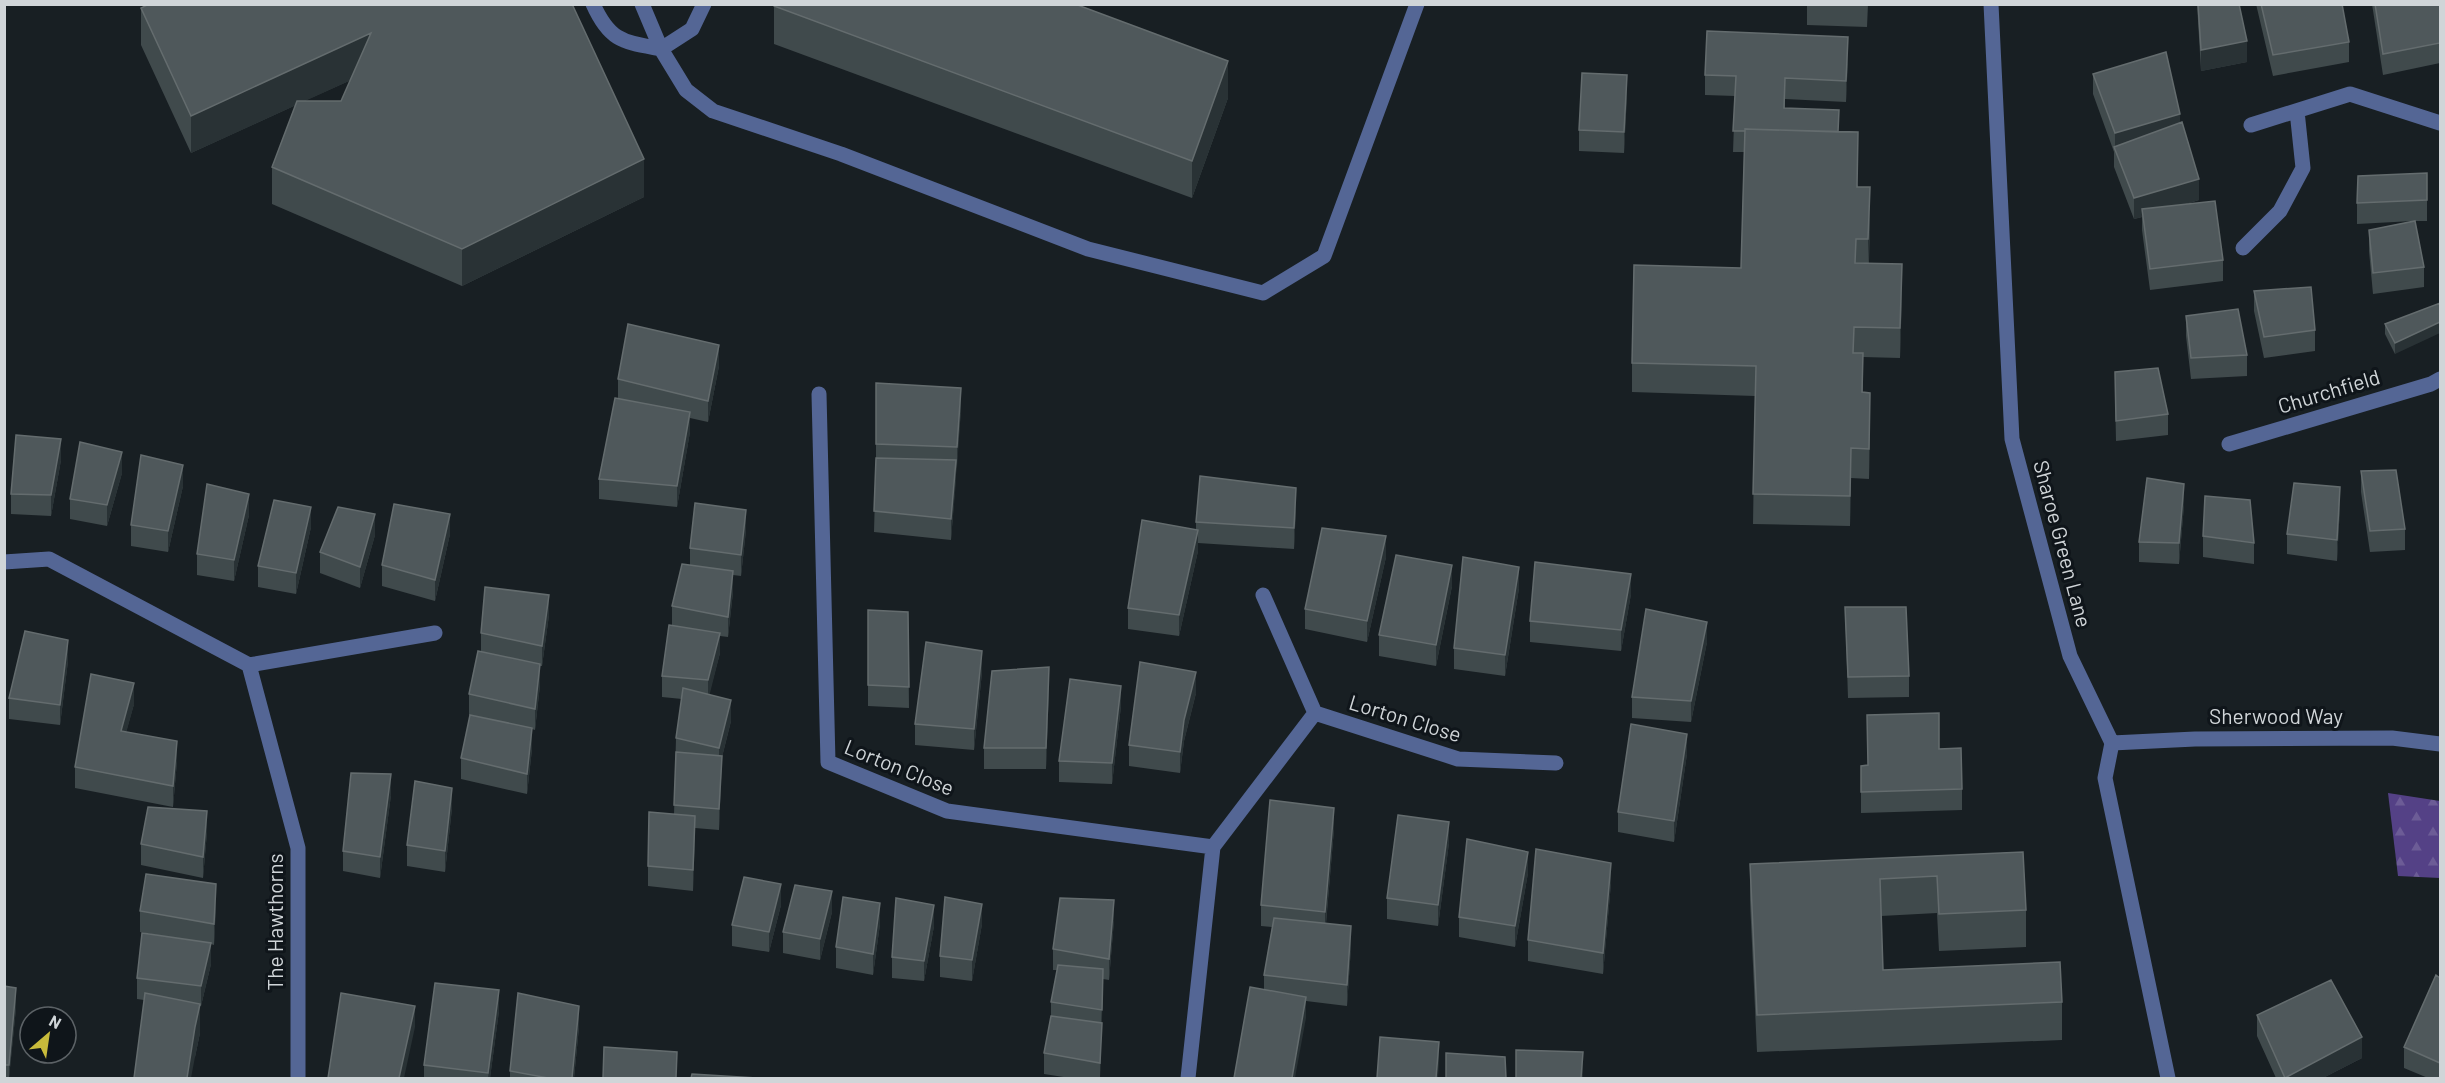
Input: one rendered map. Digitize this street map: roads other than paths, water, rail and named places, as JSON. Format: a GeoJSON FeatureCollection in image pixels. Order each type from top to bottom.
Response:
{"type":"FeatureCollection","features":[{"type":"Feature","properties":{"kind":"street"},"geometry":{"type":"LineString","coordinates":[[593,4],[599,17],[617,39],[662,49],[693,29],[704,4]]}},
{"type":"Feature","properties":{"kind":"street"},"geometry":{"type":"LineString","coordinates":[[642,4],[662,49],[686,90],[713,111],[840,154],[1088,249],[1263,294],[1324,256],[1417,4]]}},
{"type":"Feature","properties":{"kind":"street","name":"Sharoe Green Lane"},"geometry":{"type":"LineString","coordinates":[[1991,4],[2012,440],[2070,656],[2112,743]]}},
{"type":"Feature","properties":{"kind":"street"},"geometry":{"type":"LineString","coordinates":[[2251,125],[2350,94],[2440,123]]}},
{"type":"Feature","properties":{"kind":"street"},"geometry":{"type":"LineString","coordinates":[[2243,248],[2280,211],[2303,168],[2297,111]]}},
{"type":"Feature","properties":{"kind":"street","name":"Churchfield"},"geometry":{"type":"LineString","coordinates":[[2229,444],[2430,384],[2440,379]]}},
{"type":"Feature","properties":{"kind":"street","name":"Lorton Close"},"geometry":{"type":"LineString","coordinates":[[819,394],[828,762],[947,811],[1213,847],[1315,713]]}},
{"type":"Feature","properties":{"kind":"street"},"geometry":{"type":"LineString","coordinates":[[4,562],[50,559],[249,664],[435,633]]}},
{"type":"Feature","properties":{"kind":"street","name":"Lorton Close"},"geometry":{"type":"LineString","coordinates":[[1263,595],[1315,713],[1458,759],[1556,763]]}},
{"type":"Feature","properties":{"kind":"street","name":"The Hawthorns"},"geometry":{"type":"LineString","coordinates":[[249,664],[298,848],[298,1078]]}},
{"type":"Feature","properties":{"kind":"street","name":"Sherwood Way"},"geometry":{"type":"LineString","coordinates":[[2112,743],[2194,739],[2392,738],[2440,744]]}},
{"type":"Feature","properties":{"kind":"street"},"geometry":{"type":"LineString","coordinates":[[2112,743],[2105,778],[2168,1078]]}},
{"type":"Feature","properties":{"kind":"street"},"geometry":{"type":"LineString","coordinates":[[1188,1078],[1213,847]]}}]}
